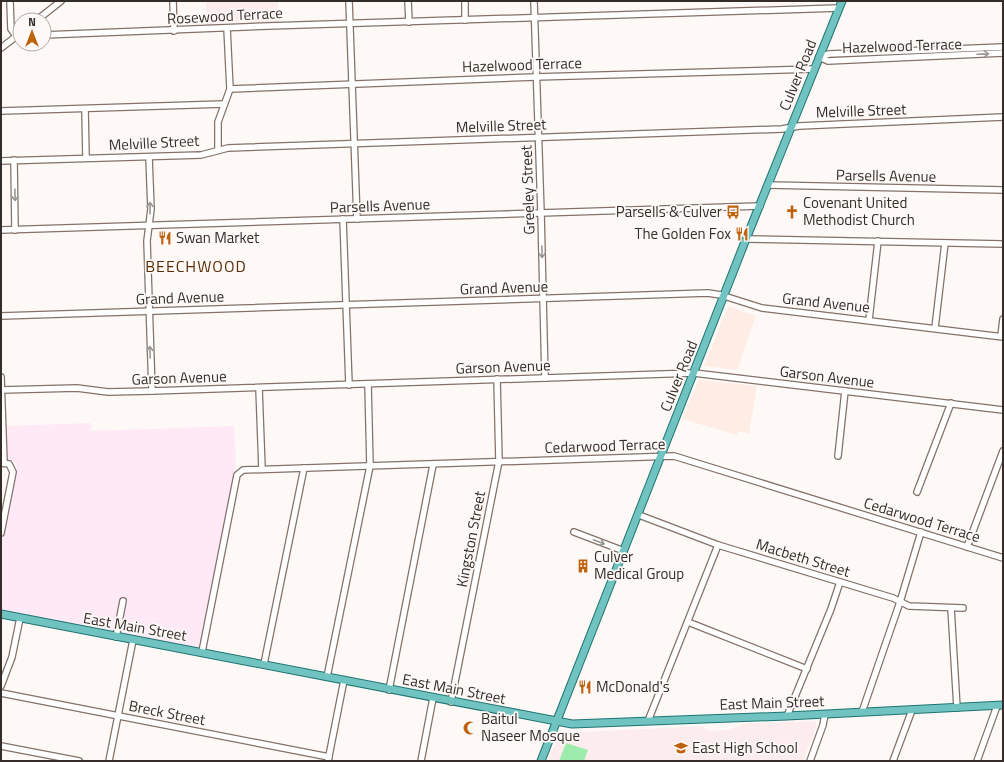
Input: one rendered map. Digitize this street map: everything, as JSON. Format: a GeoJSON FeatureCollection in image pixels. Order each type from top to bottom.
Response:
{"type":"FeatureCollection","features":[{"type":"Feature","properties":{"kind":"main road","name":"Culver Road"},"geometry":{"type":"LineString","coordinates":[[541,761],[639,515],[746,239],[842,1]]}},
{"type":"Feature","properties":{"kind":"main road","name":"East Main Street"},"geometry":{"type":"LineString","coordinates":[[1,614],[264,664],[451,702],[572,724],[1000,706]]}},
{"type":"Feature","properties":{"kind":"street"},"geometry":{"type":"LineString","coordinates":[[10,1],[12,30]]}},
{"type":"Feature","properties":{"kind":"street"},"geometry":{"type":"LineString","coordinates":[[47,12],[61,1]]}},
{"type":"Feature","properties":{"kind":"street"},"geometry":{"type":"LineString","coordinates":[[173,1],[174,31]]}},
{"type":"Feature","properties":{"kind":"street"},"geometry":{"type":"LineString","coordinates":[[349,1],[357,218]]}},
{"type":"Feature","properties":{"kind":"street"},"geometry":{"type":"LineString","coordinates":[[408,1],[409,22]]}},
{"type":"Feature","properties":{"kind":"street"},"geometry":{"type":"LineString","coordinates":[[465,1],[465,20]]}},
{"type":"Feature","properties":{"kind":"street","name":"Greeley Street"},"geometry":{"type":"LineString","coordinates":[[534,1],[535,77],[544,299],[545,378]]}},
{"type":"Feature","properties":{"kind":"street","name":"Rosewood Terrace"},"geometry":{"type":"LineString","coordinates":[[52,35],[839,8]]}},
{"type":"Feature","properties":{"kind":"street"},"geometry":{"type":"LineString","coordinates":[[218,150],[218,122],[230,89],[227,28]]}},
{"type":"Feature","properties":{"kind":"street"},"geometry":{"type":"LineString","coordinates":[[1,48],[12,40]]}},
{"type":"Feature","properties":{"kind":"street","name":"Hazelwood Terrace"},"geometry":{"type":"LineString","coordinates":[[819,57],[829,54],[1003,47]]}},
{"type":"Feature","properties":{"kind":"street","name":"Hazelwood Terrace"},"geometry":{"type":"LineString","coordinates":[[819,57],[828,61],[1003,53]]}},
{"type":"Feature","properties":{"kind":"street","name":"Hazelwood Terrace"},"geometry":{"type":"LineString","coordinates":[[230,89],[535,77],[814,69]]}},
{"type":"Feature","properties":{"kind":"street"},"geometry":{"type":"LineString","coordinates":[[1,111],[224,104]]}},
{"type":"Feature","properties":{"kind":"street"},"geometry":{"type":"LineString","coordinates":[[85,109],[86,158]]}},
{"type":"Feature","properties":{"kind":"street","name":"Melville Street"},"geometry":{"type":"LineString","coordinates":[[1,160],[201,155],[218,150],[355,143],[791,128],[799,126],[1003,117]]}},
{"type":"Feature","properties":{"kind":"street"},"geometry":{"type":"LineString","coordinates":[[149,157],[151,209],[147,241],[152,391]]}},
{"type":"Feature","properties":{"kind":"street"},"geometry":{"type":"LineString","coordinates":[[14,160],[16,230]]}},
{"type":"Feature","properties":{"kind":"street","name":"Parsells Avenue"},"geometry":{"type":"LineString","coordinates":[[768,185],[1003,190]]}},
{"type":"Feature","properties":{"kind":"street","name":"Parsells Avenue"},"geometry":{"type":"LineString","coordinates":[[1,230],[760,206]]}},
{"type":"Feature","properties":{"kind":"street"},"geometry":{"type":"LineString","coordinates":[[343,219],[349,384]]}},
{"type":"Feature","properties":{"kind":"street"},"geometry":{"type":"LineString","coordinates":[[746,239],[1003,244]]}},
{"type":"Feature","properties":{"kind":"street"},"geometry":{"type":"LineString","coordinates":[[869,320],[878,241]]}},
{"type":"Feature","properties":{"kind":"street"},"geometry":{"type":"LineString","coordinates":[[935,328],[945,243]]}},
{"type":"Feature","properties":{"kind":"street","name":"Grand Avenue"},"geometry":{"type":"LineString","coordinates":[[1,316],[708,293],[725,296],[762,308],[1002,336]]}},
{"type":"Feature","properties":{"kind":"street"},"geometry":{"type":"LineString","coordinates":[[1002,336],[1003,319]]}},
{"type":"Feature","properties":{"kind":"street","name":"Garson Avenue"},"geometry":{"type":"LineString","coordinates":[[1,390],[77,388],[108,392],[152,391],[694,373],[1003,410]]}},
{"type":"Feature","properties":{"kind":"street"},"geometry":{"type":"LineString","coordinates":[[1,377],[5,464],[13,472],[1,533]]}},
{"type":"Feature","properties":{"kind":"street","name":"Kingston Street"},"geometry":{"type":"LineString","coordinates":[[451,702],[499,461],[498,379]]}},
{"type":"Feature","properties":{"kind":"street"},"geometry":{"type":"LineString","coordinates":[[327,677],[370,466],[368,384]]}},
{"type":"Feature","properties":{"kind":"street"},"geometry":{"type":"LineString","coordinates":[[259,388],[262,469]]}},
{"type":"Feature","properties":{"kind":"street"},"geometry":{"type":"LineString","coordinates":[[838,456],[845,391]]}},
{"type":"Feature","properties":{"kind":"street"},"geometry":{"type":"LineString","coordinates":[[917,492],[951,404]]}},
{"type":"Feature","properties":{"kind":"street"},"geometry":{"type":"LineString","coordinates":[[967,547],[1003,451]]}},
{"type":"Feature","properties":{"kind":"street","name":"Cedarwood Terrace"},"geometry":{"type":"LineString","coordinates":[[202,652],[237,475],[241,470],[433,465],[499,461],[662,456],[679,458],[1003,558]]}},
{"type":"Feature","properties":{"kind":"street"},"geometry":{"type":"LineString","coordinates":[[389,690],[433,465]]}},
{"type":"Feature","properties":{"kind":"street"},"geometry":{"type":"LineString","coordinates":[[264,664],[304,468]]}},
{"type":"Feature","properties":{"kind":"street","name":"Macbeth Street"},"geometry":{"type":"LineString","coordinates":[[639,515],[718,544],[840,582],[910,606],[963,608]]}},
{"type":"Feature","properties":{"kind":"street"},"geometry":{"type":"LineString","coordinates":[[574,532],[624,551]]}},
{"type":"Feature","properties":{"kind":"street"},"geometry":{"type":"LineString","coordinates":[[862,712],[900,602],[921,532]]}},
{"type":"Feature","properties":{"kind":"street"},"geometry":{"type":"LineString","coordinates":[[648,721],[718,544]]}},
{"type":"Feature","properties":{"kind":"street"},"geometry":{"type":"LineString","coordinates":[[788,716],[831,609],[840,582]]}},
{"type":"Feature","properties":{"kind":"street"},"geometry":{"type":"LineString","coordinates":[[116,637],[123,601]]}},
{"type":"Feature","properties":{"kind":"street"},"geometry":{"type":"LineString","coordinates":[[951,608],[957,708]]}},
{"type":"Feature","properties":{"kind":"street"},"geometry":{"type":"LineString","coordinates":[[1,686],[12,657],[20,618]]}},
{"type":"Feature","properties":{"kind":"street"},"geometry":{"type":"LineString","coordinates":[[688,622],[807,669]]}},
{"type":"Feature","properties":{"kind":"street"},"geometry":{"type":"LineString","coordinates":[[109,761],[133,640]]}},
{"type":"Feature","properties":{"kind":"street"},"geometry":{"type":"LineString","coordinates":[[328,759],[344,680]]}},
{"type":"Feature","properties":{"kind":"street","name":"Breck Street"},"geometry":{"type":"LineString","coordinates":[[1,693],[328,759]]}},
{"type":"Feature","properties":{"kind":"street"},"geometry":{"type":"LineString","coordinates":[[421,761],[433,698]]}},
{"type":"Feature","properties":{"kind":"street"},"geometry":{"type":"LineString","coordinates":[[976,761],[1000,706]]}},
{"type":"Feature","properties":{"kind":"street"},"geometry":{"type":"LineString","coordinates":[[893,761],[912,710]]}},
{"type":"Feature","properties":{"kind":"street"},"geometry":{"type":"LineString","coordinates":[[810,761],[823,725],[825,714]]}},
{"type":"Feature","properties":{"kind":"street"},"geometry":{"type":"LineString","coordinates":[[1,746],[79,761]]}},
{"type":"Feature","properties":{"kind":"shaded area"},"geometry":{"type":"Polygon","coordinates":[[[206,1],[278,1],[279,23],[249,24],[243,21],[213,24],[207,27],[206,1]]]}},
{"type":"Feature","properties":{"kind":"shaded area"},"geometry":{"type":"Polygon","coordinates":[[[728,306],[756,316],[737,370],[704,366],[728,306]]]}},
{"type":"Feature","properties":{"kind":"shaded area"},"geometry":{"type":"Polygon","coordinates":[[[699,380],[757,386],[749,434],[738,431],[737,435],[682,419],[699,380]]]}},
{"type":"Feature","properties":{"kind":"shaded area"},"geometry":{"type":"Polygon","coordinates":[[[91,423],[91,431],[234,426],[236,466],[201,646],[199,648],[1,610],[1,549],[17,468],[15,462],[6,459],[4,426],[91,423]]]}},
{"type":"Feature","properties":{"kind":"shaded area","name":"East High School"},"geometry":{"type":"Polygon","coordinates":[[[814,721],[817,725],[803,761],[548,761],[558,735],[562,733],[702,726],[710,731],[728,730],[743,724],[814,721]]]}},
{"type":"Feature","properties":{"kind":"green space"},"geometry":{"type":"Polygon","coordinates":[[[566,743],[588,750],[584,761],[559,761],[566,743]]]}},
{"type":"Feature","properties":{"kind":"place","name":"Parsells & Culver"},"geometry":{"type":"Point","coordinates":[733,212]}},
{"type":"Feature","properties":{"kind":"place","name":"Covenant United Methodist Church"},"geometry":{"type":"Point","coordinates":[792,212]}},
{"type":"Feature","properties":{"kind":"place","name":"The Golden Fox"},"geometry":{"type":"Point","coordinates":[742,234]}},
{"type":"Feature","properties":{"kind":"place","name":"Swan Market"},"geometry":{"type":"Point","coordinates":[165,238]}},
{"type":"Feature","properties":{"kind":"place","name":"Culver Medical Group"},"geometry":{"type":"Point","coordinates":[583,566]}},
{"type":"Feature","properties":{"kind":"place","name":"McDonald's"},"geometry":{"type":"Point","coordinates":[585,687]}},
{"type":"Feature","properties":{"kind":"place","name":"Baitul Naseer Mosque"},"geometry":{"type":"Point","coordinates":[470,728]}},
{"type":"Feature","properties":{"kind":"place","name":"East High School"},"geometry":{"type":"Point","coordinates":[681,748]}},
{"type":"Feature","properties":{"kind":"district","name":"BEECHWOOD"},"geometry":{"type":"Point","coordinates":[196,266]}}]}
